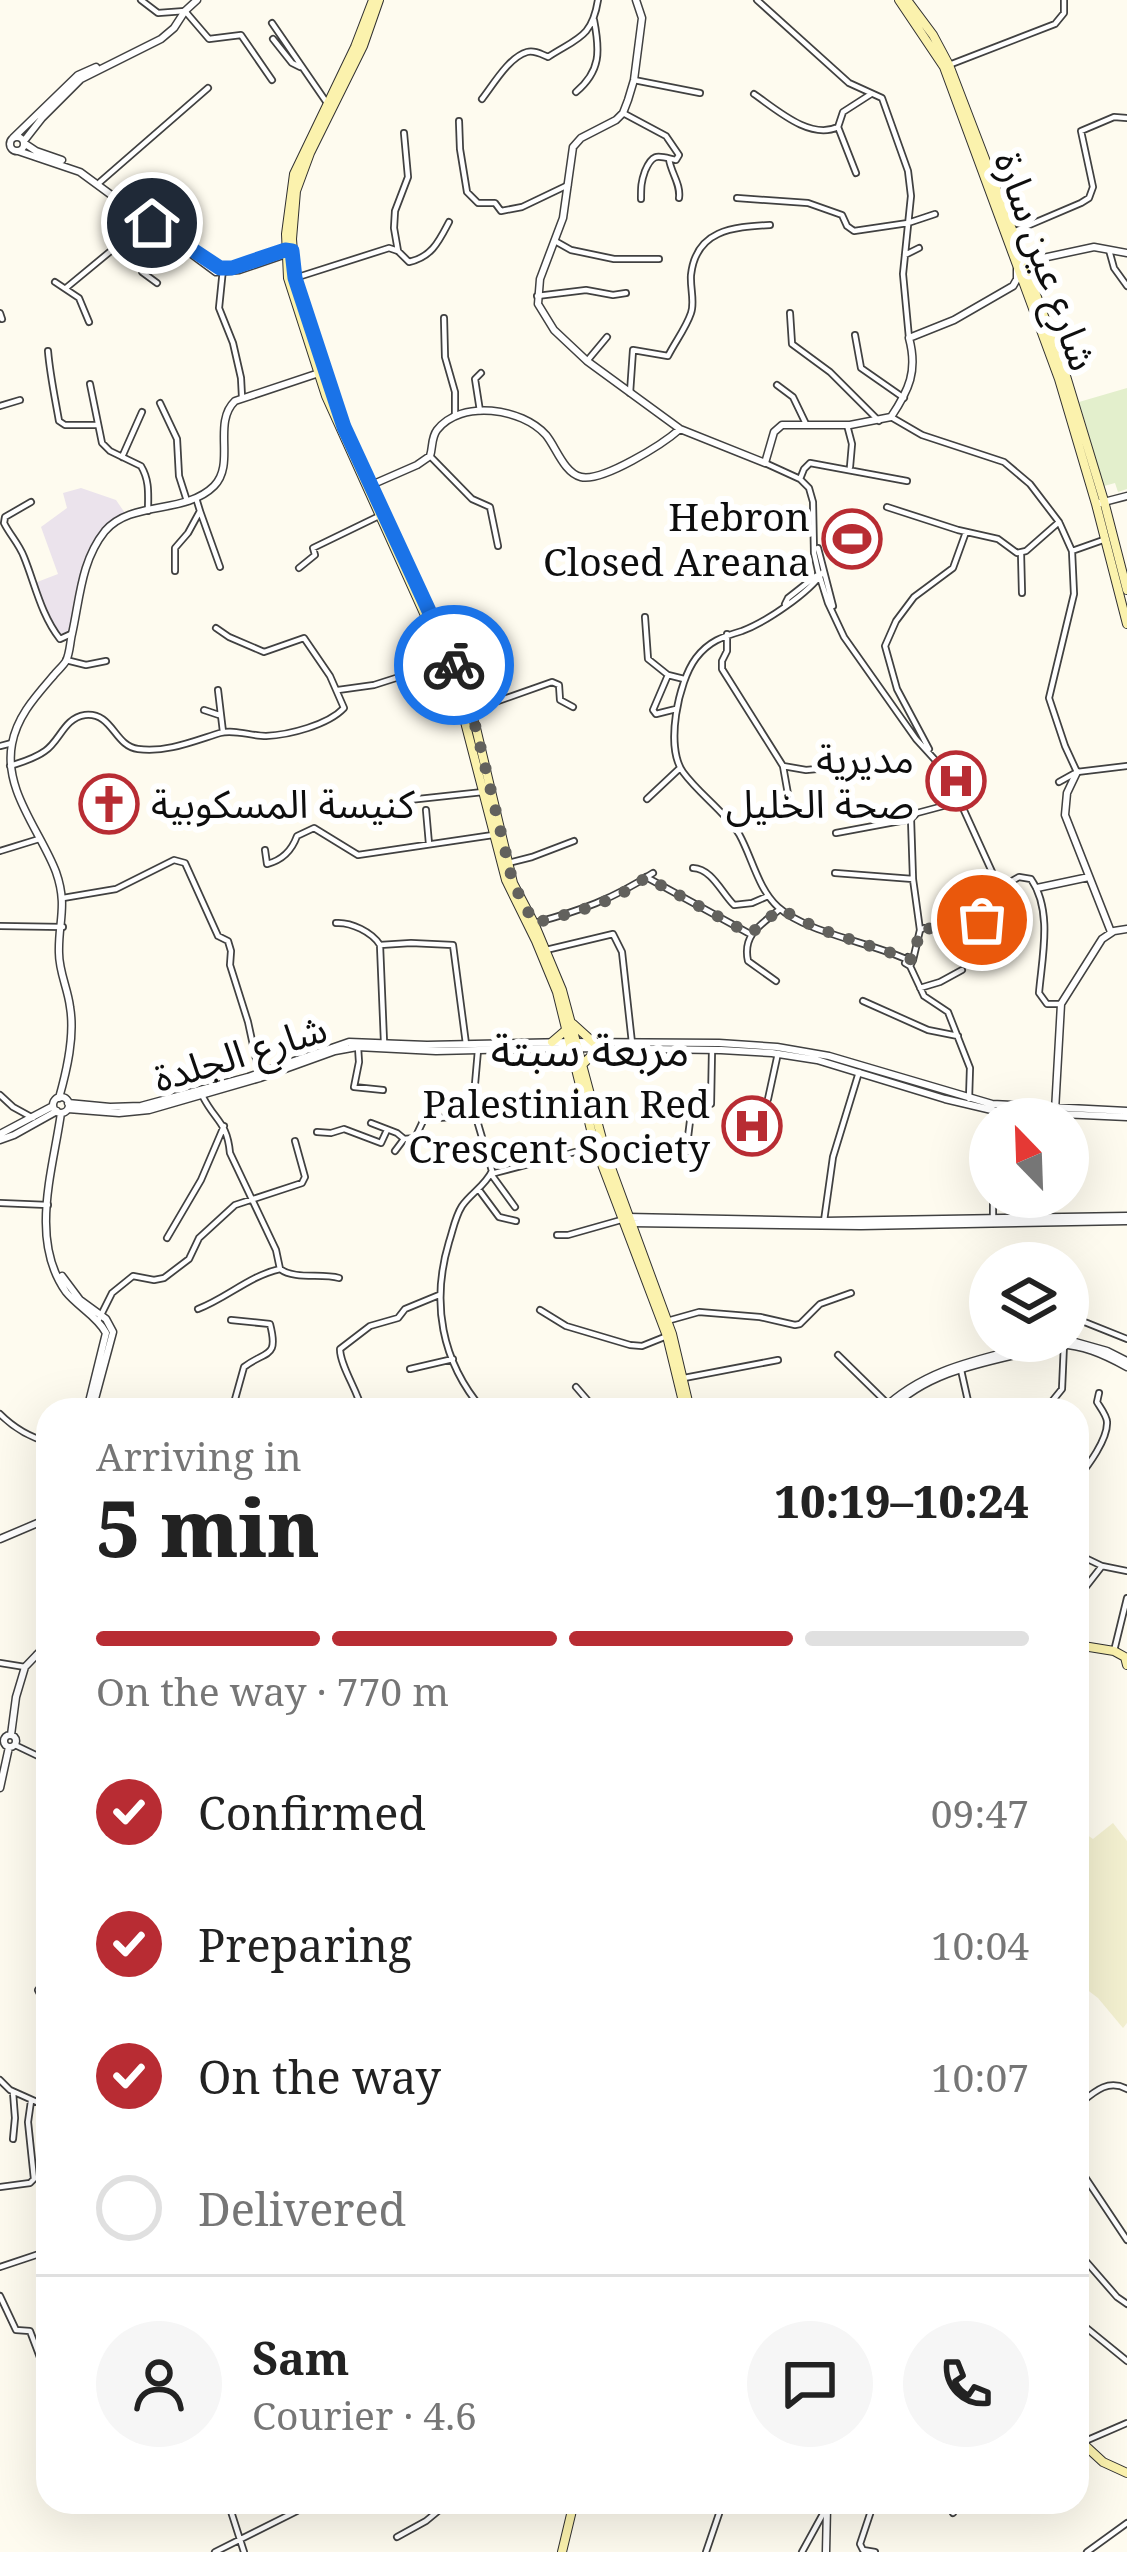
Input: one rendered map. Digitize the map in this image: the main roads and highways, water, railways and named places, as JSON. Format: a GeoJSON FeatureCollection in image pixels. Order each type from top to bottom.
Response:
{"type":"FeatureCollection","features":[{"type":"Feature","properties":{"kind":"main road"},"geometry":{"type":"LineString","coordinates":[[376,0],[294,174],[287,209],[290,289],[369,486],[470,711],[517,893],[546,950],[598,1142],[668,1336],[684,1398]]}},
{"type":"Feature","properties":{"kind":"main road"},"geometry":{"type":"LineString","coordinates":[[322,372],[288,252],[293,208],[301,176],[363,46],[376,0]]}},
{"type":"Feature","properties":{"kind":"main road","name":"شارع عين سارة"},"geometry":{"type":"LineString","coordinates":[[903,0],[933,35],[949,65],[1013,232],[1020,265]]}},
{"type":"Feature","properties":{"kind":"main road","name":"شارع عين سارة"},"geometry":{"type":"LineString","coordinates":[[903,0],[944,67],[1020,265],[1127,590]]}},
{"type":"Feature","properties":{"kind":"main road"},"geometry":{"type":"LineString","coordinates":[[369,486],[449,661],[510,890],[552,978],[568,1025],[596,1046],[582,1065]]}},
{"type":"Feature","properties":{"kind":"main road","name":"شارع عين سارة"},"geometry":{"type":"LineString","coordinates":[[1100,502],[1127,624]]}},
{"type":"Feature","properties":{"kind":"main road"},"geometry":{"type":"LineString","coordinates":[[552,1042],[568,1025]]}},
{"type":"Feature","properties":{"kind":"main road"},"geometry":{"type":"LineString","coordinates":[[574,1045],[598,1142]]}},
{"type":"Feature","properties":{"kind":"main road"},"geometry":{"type":"LineString","coordinates":[[627,1220],[667,1321],[686,1398]]}},
{"type":"Feature","properties":{"kind":"main road"},"geometry":{"type":"LineString","coordinates":[[635,1236],[645,1223]]}},
{"type":"Feature","properties":{"kind":"main road"},"geometry":{"type":"LineString","coordinates":[[1089,1647],[1114,1651],[1126,1660]]}},
{"type":"Feature","properties":{"kind":"main road"},"geometry":{"type":"LineString","coordinates":[[1089,2449],[1127,2473]]}},
{"type":"Feature","properties":{"kind":"main road"},"geometry":{"type":"LineString","coordinates":[[562,2552],[571,2514]]}},
{"type":"Feature","properties":{"kind":"place","name":"Hebron Closed Areana"},"geometry":{"type":"Point","coordinates":[852,539]}},
{"type":"Feature","properties":{"kind":"place","name":"مديرية صحة الخليل"},"geometry":{"type":"Point","coordinates":[956,781]}},
{"type":"Feature","properties":{"kind":"place","name":"كنيسة المسكوبية"},"geometry":{"type":"Point","coordinates":[109,804]}},
{"type":"Feature","properties":{"kind":"place","name":"Palestinian Red Crescent Society"},"geometry":{"type":"Point","coordinates":[752,1126]}},
{"type":"Feature","properties":{"kind":"district","name":"مربعة سبتة"},"geometry":{"type":"Point","coordinates":[590,1050]}}]}
